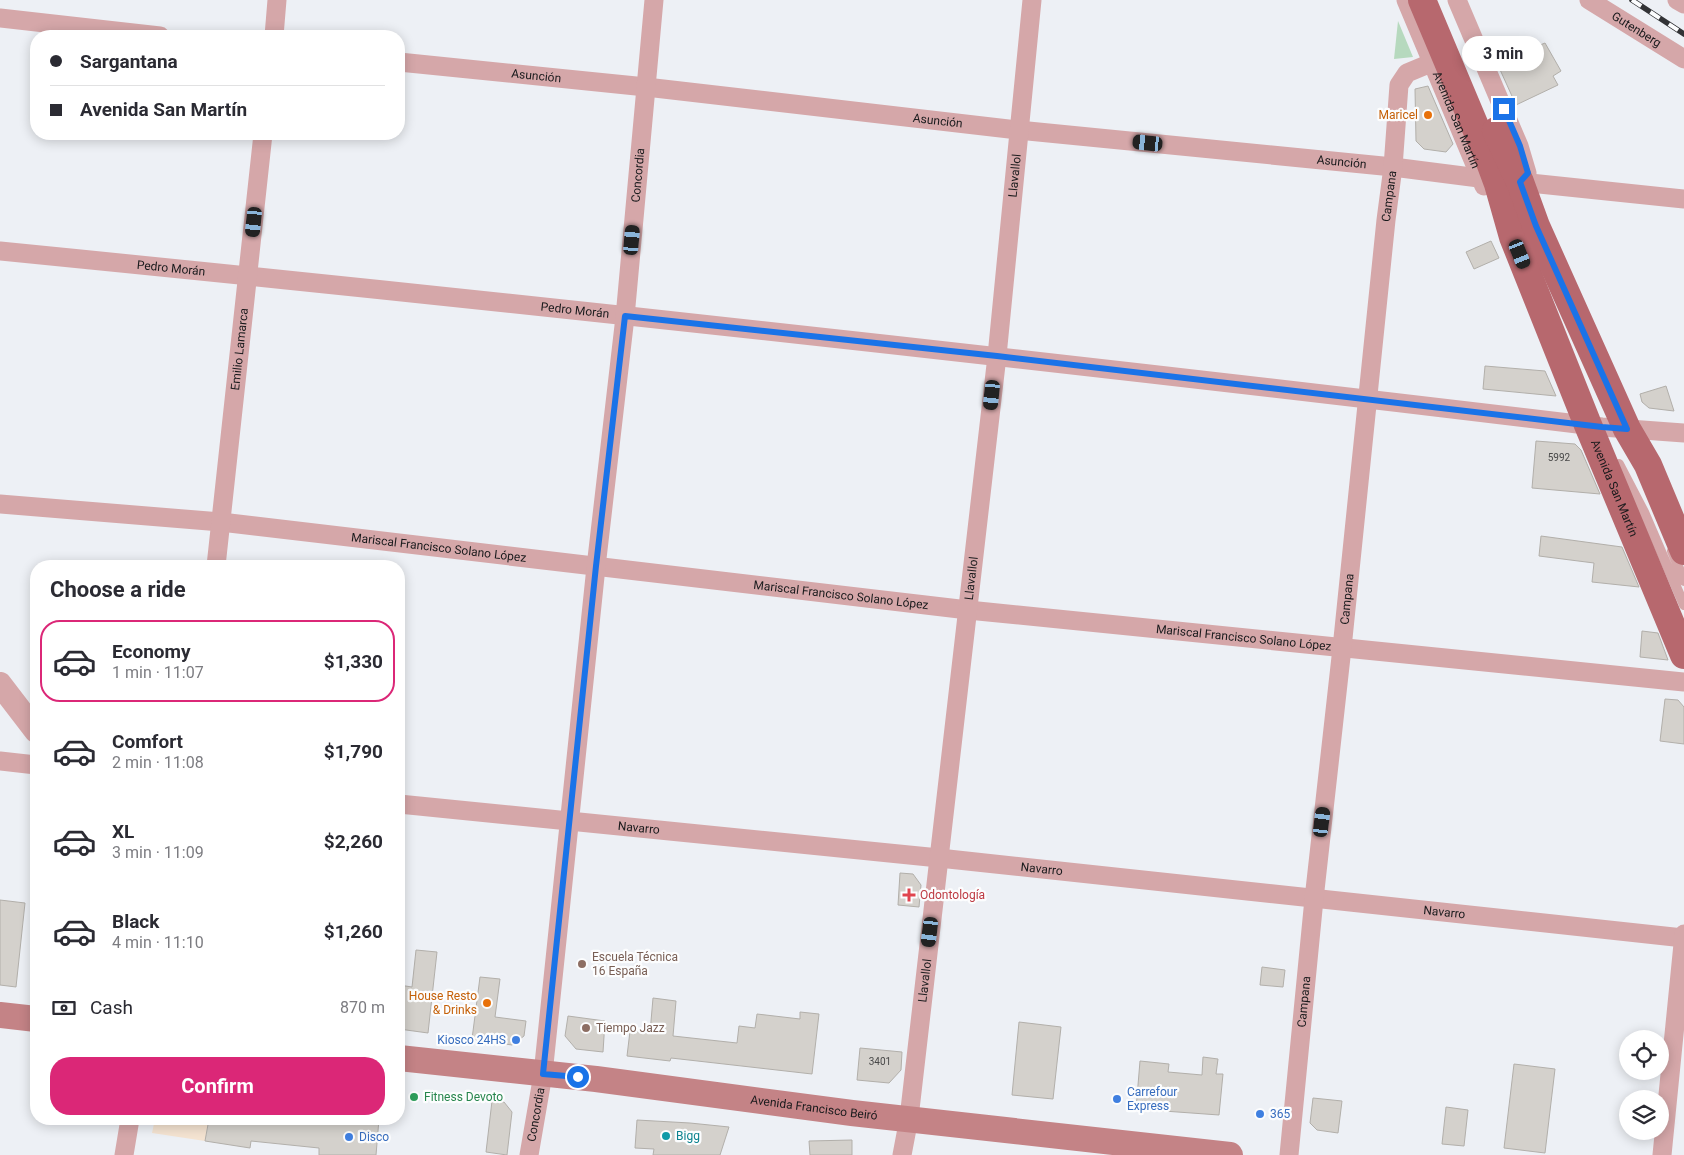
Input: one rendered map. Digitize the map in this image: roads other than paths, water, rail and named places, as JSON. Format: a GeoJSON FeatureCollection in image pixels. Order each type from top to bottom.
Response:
{"type":"FeatureCollection","features":[{"type":"Feature","properties":{"kind":"main road","name":"Avenida San Martín"},"geometry":{"type":"LineString","coordinates":[[1422,0],[1488,157],[1513,237],[1605,427],[1648,465],[1684,551]]}},
{"type":"Feature","properties":{"kind":"main road","name":"Avenida San Martín"},"geometry":{"type":"LineString","coordinates":[[1441,0],[1501,142],[1520,182],[1684,655]]}},
{"type":"Feature","properties":{"kind":"main road"},"geometry":{"type":"LineString","coordinates":[[0,1015],[30,1018]]}},
{"type":"Feature","properties":{"kind":"main road","name":"Avenida Francisco Beiró"},"geometry":{"type":"LineString","coordinates":[[405,1059],[596,1079],[852,1113],[1230,1155]]}},
{"type":"Feature","properties":{"kind":"street"},"geometry":{"type":"LineString","coordinates":[[274,30],[277,0]]}},
{"type":"Feature","properties":{"kind":"street","name":"Concordia"},"geometry":{"type":"LineString","coordinates":[[529,1155],[543,1074],[596,566],[625,316],[654,0]]}},
{"type":"Feature","properties":{"kind":"street","name":"Llavallol"},"geometry":{"type":"LineString","coordinates":[[902,1155],[909,1118],[997,356],[1032,0]]}},
{"type":"Feature","properties":{"kind":"street","name":"Avenida San Martín"},"geometry":{"type":"LineString","coordinates":[[1406,0],[1479,178],[1513,237]]}},
{"type":"Feature","properties":{"kind":"street"},"geometry":{"type":"LineString","coordinates":[[1457,0],[1520,146],[1528,173],[1520,182]]}},
{"type":"Feature","properties":{"kind":"street","name":"Gutenberg"},"geometry":{"type":"LineString","coordinates":[[1589,0],[1684,59]]}},
{"type":"Feature","properties":{"kind":"street"},"geometry":{"type":"LineString","coordinates":[[1677,0],[1684,4]]}},
{"type":"Feature","properties":{"kind":"street"},"geometry":{"type":"LineString","coordinates":[[0,18],[107,30]]}},
{"type":"Feature","properties":{"kind":"street","name":"Asunción"},"geometry":{"type":"LineString","coordinates":[[405,63],[646,87],[1018,130],[1393,167],[1479,178]]}},
{"type":"Feature","properties":{"kind":"street","name":"Campana"},"geometry":{"type":"LineString","coordinates":[[1289,1155],[1314,899],[1393,167],[1399,85],[1407,73],[1431,63]]}},
{"type":"Feature","properties":{"kind":"street","name":"Emilio Lamarca"},"geometry":{"type":"LineString","coordinates":[[217,560],[262,140]]}},
{"type":"Feature","properties":{"kind":"street"},"geometry":{"type":"LineString","coordinates":[[1520,182],[1684,199]]}},
{"type":"Feature","properties":{"kind":"street","name":"Pedro Morán"},"geometry":{"type":"LineString","coordinates":[[0,251],[997,356],[1605,427],[1684,433]]}},
{"type":"Feature","properties":{"kind":"street","name":"Mariscal Francisco Solano López"},"geometry":{"type":"LineString","coordinates":[[0,504],[221,522],[968,610],[1684,682]]}},
{"type":"Feature","properties":{"kind":"street"},"geometry":{"type":"LineString","coordinates":[[0,684],[30,723]]}},
{"type":"Feature","properties":{"kind":"street"},"geometry":{"type":"LineString","coordinates":[[0,761],[30,764]]}},
{"type":"Feature","properties":{"kind":"street","name":"Navarro"},"geometry":{"type":"LineString","coordinates":[[405,805],[939,858],[1684,938]]}},
{"type":"Feature","properties":{"kind":"street"},"geometry":{"type":"LineString","coordinates":[[1662,1155],[1684,934]]}},
{"type":"Feature","properties":{"kind":"street"},"geometry":{"type":"LineString","coordinates":[[124,1155],[129,1125]]}},
{"type":"Feature","properties":{"kind":"lane"},"geometry":{"type":"LineString","coordinates":[[1513,237],[1550,306],[1572,358]]}},
{"type":"Feature","properties":{"kind":"lane"},"geometry":{"type":"LineString","coordinates":[[1605,427],[1637,466]]}},
{"type":"Feature","properties":{"kind":"lane"},"geometry":{"type":"LineString","coordinates":[[1614,454],[1644,512],[1684,605]]}},
{"type":"Feature","properties":{"kind":"lane"},"geometry":{"type":"LineString","coordinates":[[1662,528],[1684,581]]}},
{"type":"Feature","properties":{"kind":"railway"},"geometry":{"type":"LineString","coordinates":[[1632,0],[1684,34]]}},
{"type":"Feature","properties":{"kind":"place","name":"Maricel"},"geometry":{"type":"Point","coordinates":[1428,115]}},
{"type":"Feature","properties":{"kind":"place","name":"Odontología"},"geometry":{"type":"Point","coordinates":[909,895]}},
{"type":"Feature","properties":{"kind":"place","name":"Escuela Técnica 16 España"},"geometry":{"type":"Point","coordinates":[582,964]}},
{"type":"Feature","properties":{"kind":"place","name":"House Resto & Drinks"},"geometry":{"type":"Point","coordinates":[487,1003]}},
{"type":"Feature","properties":{"kind":"place","name":"Tiempo Jazz"},"geometry":{"type":"Point","coordinates":[586,1028]}},
{"type":"Feature","properties":{"kind":"place","name":"Kiosco 24HS"},"geometry":{"type":"Point","coordinates":[516,1040]}},
{"type":"Feature","properties":{"kind":"place","name":"Fitness Devoto"},"geometry":{"type":"Point","coordinates":[414,1097]}},
{"type":"Feature","properties":{"kind":"place","name":"Carrefour Express"},"geometry":{"type":"Point","coordinates":[1117,1099]}},
{"type":"Feature","properties":{"kind":"place","name":"365"},"geometry":{"type":"Point","coordinates":[1260,1114]}},
{"type":"Feature","properties":{"kind":"place","name":"Bigg"},"geometry":{"type":"Point","coordinates":[666,1136]}},
{"type":"Feature","properties":{"kind":"place","name":"Disco"},"geometry":{"type":"Point","coordinates":[349,1137]}}]}
